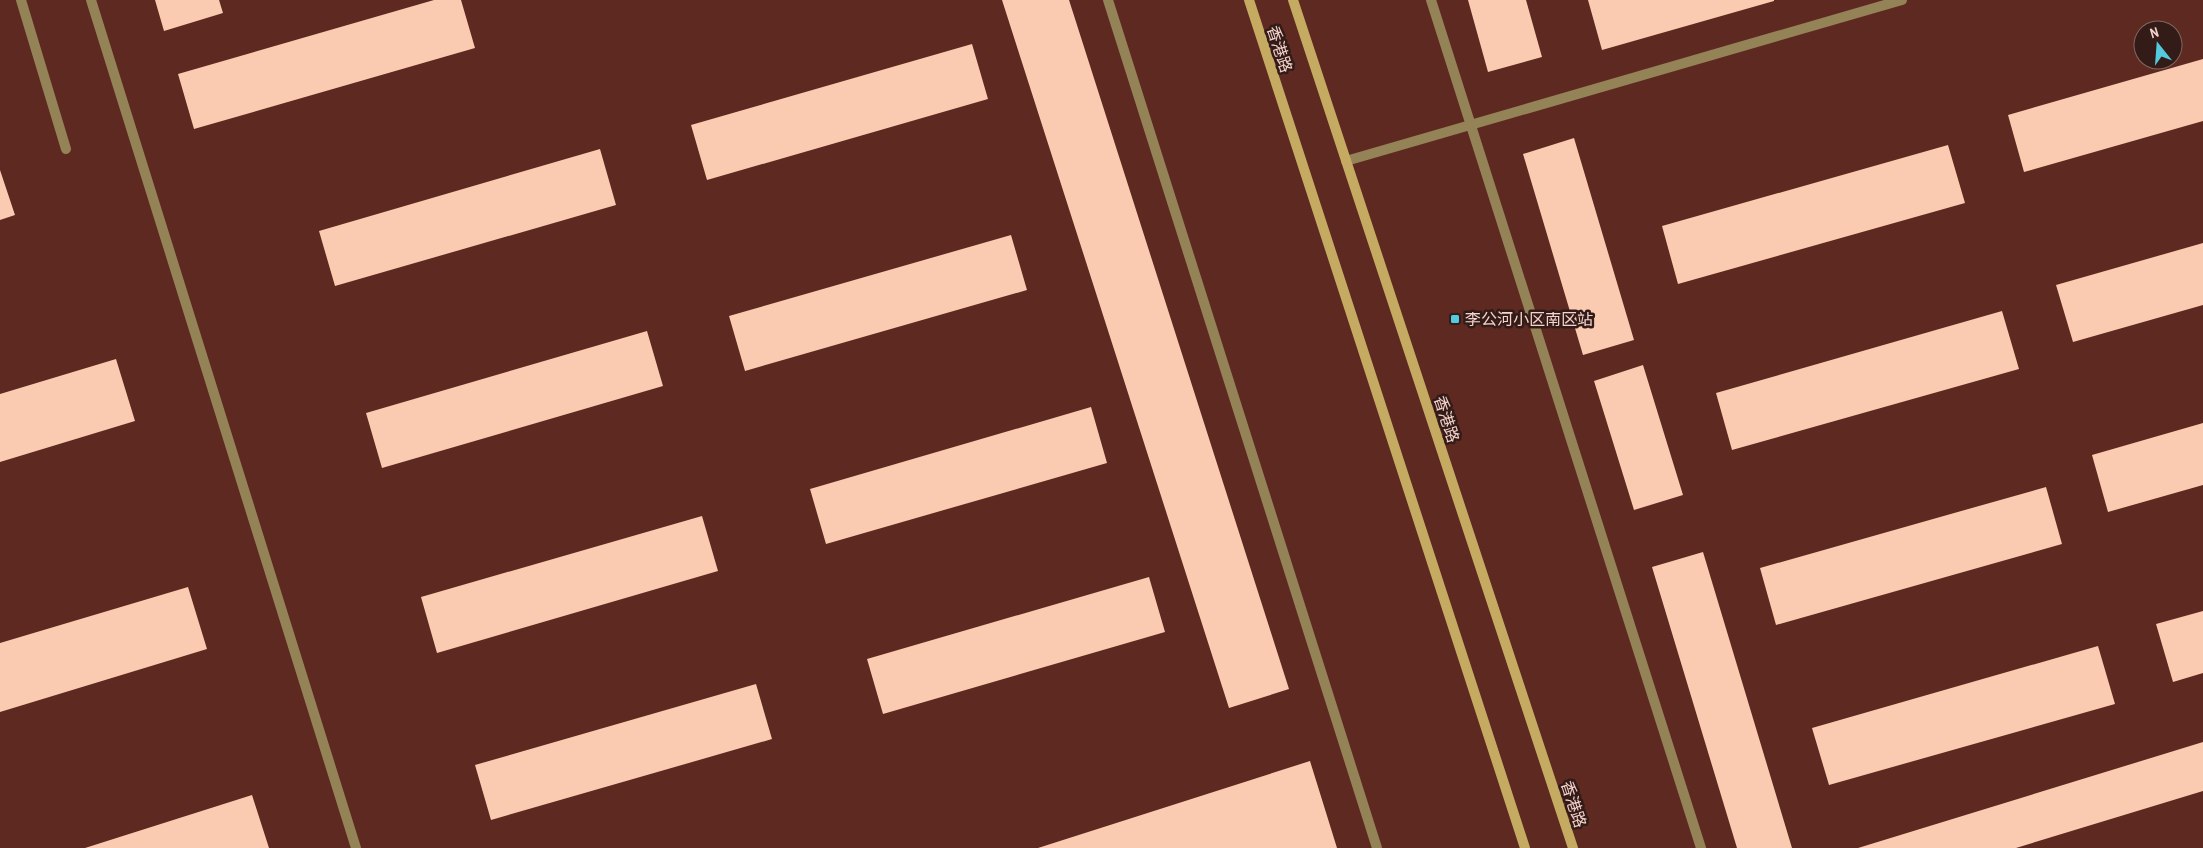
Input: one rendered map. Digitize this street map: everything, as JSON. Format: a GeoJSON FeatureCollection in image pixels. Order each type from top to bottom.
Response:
{"type":"FeatureCollection","features":[{"type":"Feature","properties":{"kind":"main road","name":"香港路"},"geometry":{"type":"LineString","coordinates":[[1249,0],[1525,848]]}},
{"type":"Feature","properties":{"kind":"main road","name":"香港路"},"geometry":{"type":"LineString","coordinates":[[1293,0],[1573,848]]}},
{"type":"Feature","properties":{"kind":"street"},"geometry":{"type":"LineString","coordinates":[[21,0],[66,150]]}},
{"type":"Feature","properties":{"kind":"street"},"geometry":{"type":"LineString","coordinates":[[91,0],[356,848]]}},
{"type":"Feature","properties":{"kind":"street"},"geometry":{"type":"LineString","coordinates":[[1108,0],[1377,848]]}},
{"type":"Feature","properties":{"kind":"street"},"geometry":{"type":"LineString","coordinates":[[1432,0],[1470,125],[1701,848]]}},
{"type":"Feature","properties":{"kind":"street"},"geometry":{"type":"LineString","coordinates":[[1346,161],[1902,0]]}},
{"type":"Feature","properties":{"kind":"building"},"geometry":{"type":"Polygon","coordinates":[[[155,0],[219,0],[223,13],[164,31],[155,0]]]}},
{"type":"Feature","properties":{"kind":"building"},"geometry":{"type":"Polygon","coordinates":[[[434,0],[461,0],[475,48],[194,129],[178,74],[434,0]]]}},
{"type":"Feature","properties":{"kind":"building"},"geometry":{"type":"Polygon","coordinates":[[[1002,0],[1069,0],[1289,689],[1229,708],[1002,0]]]}},
{"type":"Feature","properties":{"kind":"building"},"geometry":{"type":"Polygon","coordinates":[[[1468,0],[1526,0],[1542,57],[1488,72],[1468,0]]]}},
{"type":"Feature","properties":{"kind":"building"},"geometry":{"type":"Polygon","coordinates":[[[1588,0],[1774,0],[1774,1],[1602,50],[1588,0]]]}},
{"type":"Feature","properties":{"kind":"building"},"geometry":{"type":"Polygon","coordinates":[[[972,44],[988,99],[707,180],[691,125],[972,44]]]}},
{"type":"Feature","properties":{"kind":"building"},"geometry":{"type":"Polygon","coordinates":[[[2203,59],[2203,121],[2024,172],[2008,115],[2165,70],[2183,70],[2183,65],[2203,59]]]}},
{"type":"Feature","properties":{"kind":"building"},"geometry":{"type":"Polygon","coordinates":[[[1574,138],[1634,340],[1583,355],[1523,154],[1574,138]]]}},
{"type":"Feature","properties":{"kind":"building"},"geometry":{"type":"Polygon","coordinates":[[[1948,145],[1965,203],[1678,284],[1662,226],[1948,145]]]}},
{"type":"Feature","properties":{"kind":"building"},"geometry":{"type":"Polygon","coordinates":[[[600,149],[616,205],[335,286],[319,231],[600,149]]]}},
{"type":"Feature","properties":{"kind":"building"},"geometry":{"type":"Polygon","coordinates":[[[0,170],[15,215],[0,220],[0,170]]]}},
{"type":"Feature","properties":{"kind":"building"},"geometry":{"type":"Polygon","coordinates":[[[1011,235],[1027,290],[745,371],[729,316],[1011,235]]]}},
{"type":"Feature","properties":{"kind":"building"},"geometry":{"type":"Polygon","coordinates":[[[2203,243],[2203,305],[2073,342],[2056,285],[2203,243]]]}},
{"type":"Feature","properties":{"kind":"building"},"geometry":{"type":"Polygon","coordinates":[[[2002,311],[2019,369],[1732,450],[1716,393],[2002,311]]]}},
{"type":"Feature","properties":{"kind":"building"},"geometry":{"type":"Polygon","coordinates":[[[647,331],[663,386],[382,468],[366,413],[647,331]]]}},
{"type":"Feature","properties":{"kind":"building"},"geometry":{"type":"Polygon","coordinates":[[[116,359],[135,421],[0,462],[0,394],[116,359]]]}},
{"type":"Feature","properties":{"kind":"building"},"geometry":{"type":"Polygon","coordinates":[[[1643,365],[1683,495],[1634,510],[1594,381],[1643,365]]]}},
{"type":"Feature","properties":{"kind":"building"},"geometry":{"type":"Polygon","coordinates":[[[1091,407],[1107,463],[826,544],[810,489],[1091,407]]]}},
{"type":"Feature","properties":{"kind":"building"},"geometry":{"type":"Polygon","coordinates":[[[2203,423],[2203,485],[2108,512],[2092,455],[2203,423]]]}},
{"type":"Feature","properties":{"kind":"building"},"geometry":{"type":"Polygon","coordinates":[[[2046,487],[2062,544],[1776,625],[1760,568],[2046,487]]]}},
{"type":"Feature","properties":{"kind":"building"},"geometry":{"type":"Polygon","coordinates":[[[702,516],[718,571],[437,653],[421,597],[702,516]]]}},
{"type":"Feature","properties":{"kind":"building"},"geometry":{"type":"Polygon","coordinates":[[[1703,552],[1792,848],[1737,848],[1652,567],[1703,552]]]}},
{"type":"Feature","properties":{"kind":"building"},"geometry":{"type":"Polygon","coordinates":[[[1149,577],[1165,632],[883,714],[867,659],[1149,577]]]}},
{"type":"Feature","properties":{"kind":"building"},"geometry":{"type":"Polygon","coordinates":[[[188,587],[207,649],[0,712],[0,643],[188,587]]]}},
{"type":"Feature","properties":{"kind":"building"},"geometry":{"type":"Polygon","coordinates":[[[2203,611],[2203,673],[2173,682],[2156,624],[2203,611]]]}},
{"type":"Feature","properties":{"kind":"building"},"geometry":{"type":"Polygon","coordinates":[[[2098,646],[2115,704],[1829,785],[1812,728],[2098,646]]]}},
{"type":"Feature","properties":{"kind":"building"},"geometry":{"type":"Polygon","coordinates":[[[756,684],[772,739],[491,820],[475,765],[756,684]]]}},
{"type":"Feature","properties":{"kind":"building"},"geometry":{"type":"Polygon","coordinates":[[[2203,742],[2203,791],[2016,848],[1858,848],[2203,742]]]}},
{"type":"Feature","properties":{"kind":"building"},"geometry":{"type":"Polygon","coordinates":[[[1310,761],[1337,848],[1038,848],[1310,761]]]}},
{"type":"Feature","properties":{"kind":"building"},"geometry":{"type":"Polygon","coordinates":[[[252,795],[269,848],[85,848],[252,795]]]}},
{"type":"Feature","properties":{"kind":"place","name":"李公河小区南区站"},"geometry":{"type":"Point","coordinates":[1455,319]}}]}
